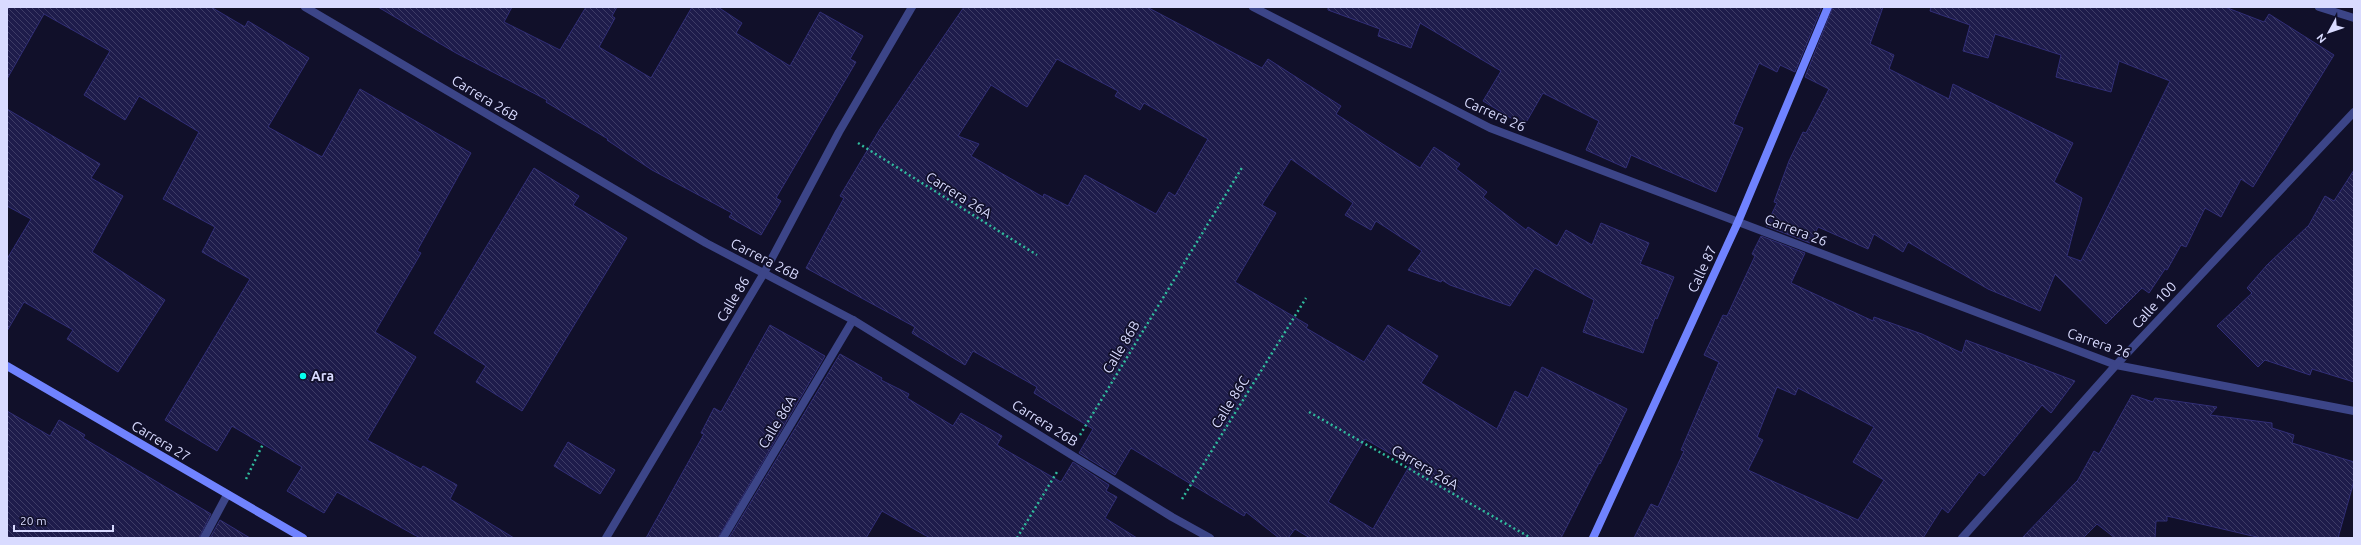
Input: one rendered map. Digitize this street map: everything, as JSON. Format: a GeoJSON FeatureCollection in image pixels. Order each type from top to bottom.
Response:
{"type":"FeatureCollection","features":[{"type":"Feature","properties":{"kind":"street","name":"Carrera 26B"},"geometry":{"type":"LineString","coordinates":[[305,7],[706,243],[853,320],[1172,517],[1210,538]]}},
{"type":"Feature","properties":{"kind":"street","name":"Calle 86"},"geometry":{"type":"LineString","coordinates":[[606,538],[764,273],[839,132],[912,7]]}},
{"type":"Feature","properties":{"kind":"street","name":"Calle 87"},"geometry":{"type":"LineString","coordinates":[[1592,538],[1738,222],[1828,7]]}},
{"type":"Feature","properties":{"kind":"street"},"geometry":{"type":"LineString","coordinates":[[2319,7],[2354,18]]}},
{"type":"Feature","properties":{"kind":"street","name":"Carrera 26"},"geometry":{"type":"LineString","coordinates":[[1255,8],[1490,128],[2116,365],[2354,411]]}},
{"type":"Feature","properties":{"kind":"street","name":"Calle 100"},"geometry":{"type":"LineString","coordinates":[[1962,538],[2116,365],[2354,112]]}},
{"type":"Feature","properties":{"kind":"street","name":"Calle 86A"},"geometry":{"type":"LineString","coordinates":[[723,538],[853,320]]}},
{"type":"Feature","properties":{"kind":"street","name":"Carrera 27"},"geometry":{"type":"LineString","coordinates":[[7,366],[235,500],[303,538]]}},
{"type":"Feature","properties":{"kind":"street"},"geometry":{"type":"LineString","coordinates":[[204,538],[227,495]]}},
{"type":"Feature","properties":{"kind":"path","name":"Carrera 26A"},"geometry":{"type":"LineString","coordinates":[[871,152],[1037,255]]}},
{"type":"Feature","properties":{"kind":"path","name":"Calle 86B"},"geometry":{"type":"LineString","coordinates":[[1017,538],[1243,166]]}},
{"type":"Feature","properties":{"kind":"path","name":"Calle 86C"},"geometry":{"type":"LineString","coordinates":[[1172,517],[1306,298]]}},
{"type":"Feature","properties":{"kind":"path","name":"Carrera 26A"},"geometry":{"type":"LineString","coordinates":[[1309,412],[1531,538]]}},
{"type":"Feature","properties":{"kind":"path"},"geometry":{"type":"LineString","coordinates":[[235,500],[263,444]]}},
{"type":"Feature","properties":{"kind":"building"},"geometry":{"type":"Polygon","coordinates":[[[7,7],[211,7],[245,27],[248,21],[309,58],[268,127],[322,157],[360,89],[471,153],[417,251],[421,253],[375,332],[416,357],[367,440],[421,469],[423,466],[457,485],[450,499],[514,538],[420,538],[337,492],[324,513],[287,491],[302,467],[232,426],[217,451],[165,420],[250,279],[202,252],[215,227],[163,199],[199,132],[139,96],[125,120],[84,95],[110,51],[44,14],[7,79],[7,7]]]}},
{"type":"Feature","properties":{"kind":"building"},"geometry":{"type":"Polygon","coordinates":[[[378,7],[512,7],[504,22],[560,50],[586,7],[617,7],[612,16],[615,18],[599,47],[651,78],[692,7],[718,7],[742,23],[736,33],[790,66],[820,12],[863,36],[850,59],[856,62],[776,198],[781,201],[761,235],[729,217],[732,213],[652,170],[607,140],[608,139],[546,102],[547,100],[456,53],[378,7]]]}},
{"type":"Feature","properties":{"kind":"building"},"geometry":{"type":"Polygon","coordinates":[[[964,7],[1147,7],[1262,68],[1268,59],[1341,106],[1336,114],[1420,168],[1434,147],[1460,164],[1456,169],[1487,192],[1483,197],[1526,230],[1528,227],[1557,246],[1566,230],[1592,245],[1601,223],[1649,243],[1640,264],[1674,277],[1657,319],[1655,318],[1643,353],[1583,332],[1594,300],[1535,268],[1510,306],[1450,285],[1442,280],[1441,282],[1408,270],[1422,251],[1376,221],[1371,230],[1345,215],[1353,203],[1291,159],[1262,205],[1276,213],[1235,282],[1308,325],[1306,328],[1364,362],[1388,325],[1438,356],[1421,383],[1497,429],[1515,391],[1528,398],[1542,367],[1627,409],[1561,538],[1310,538],[1295,529],[1288,538],[1279,538],[1246,512],[1244,516],[1131,448],[1115,475],[1079,453],[1093,429],[1034,393],[1037,387],[973,351],[965,365],[912,333],[915,327],[806,268],[844,198],[840,196],[880,129],[964,7]],[[1057,59],[1027,107],[991,85],[958,136],[979,144],[971,156],[1043,197],[1044,194],[1068,206],[1085,175],[1156,214],[1169,192],[1175,196],[1208,139],[1144,103],[1140,110],[1115,96],[1118,91],[1057,59]],[[1365,439],[1328,502],[1373,529],[1410,465],[1365,439]]]}},
{"type":"Feature","properties":{"kind":"building"},"geometry":{"type":"Polygon","coordinates":[[[1328,7],[1822,7],[1795,72],[1780,65],[1777,72],[1759,63],[1733,124],[1743,128],[1716,192],[1631,155],[1626,168],[1586,150],[1599,121],[1543,93],[1524,126],[1483,101],[1501,71],[1420,23],[1411,48],[1378,36],[1380,29],[1328,10],[1328,7]]]}},
{"type":"Feature","properties":{"kind":"building"},"geometry":{"type":"Polygon","coordinates":[[[1833,7],[1883,7],[1870,44],[1894,55],[1889,69],[1949,99],[1953,84],[2073,143],[2054,182],[2082,198],[2067,256],[2081,261],[2170,81],[2119,61],[2111,92],[2056,77],[2061,55],[1995,34],[1988,58],[1963,51],[1970,25],[1930,11],[1931,7],[2225,7],[2264,22],[2269,14],[2334,55],[2253,187],[2241,179],[2221,217],[2205,208],[2186,247],[2181,245],[2167,270],[2165,269],[2149,293],[2142,288],[2106,324],[2055,274],[2040,311],[1988,289],[1908,242],[1903,252],[1874,234],[1868,249],[1818,227],[1810,243],[1766,226],[1777,203],[1774,202],[1789,161],[1803,132],[1806,133],[1829,89],[1805,77],[1833,7]]]}},
{"type":"Feature","properties":{"kind":"building"},"geometry":{"type":"Polygon","coordinates":[[[7,109],[100,164],[91,178],[123,196],[92,252],[165,300],[118,372],[67,339],[73,330],[24,302],[7,331],[7,259],[31,219],[7,206],[7,109]]]}},
{"type":"Feature","properties":{"kind":"building"},"geometry":{"type":"Polygon","coordinates":[[[534,168],[579,196],[573,205],[627,238],[522,411],[476,382],[486,366],[434,333],[534,168]]]}},
{"type":"Feature","properties":{"kind":"building"},"geometry":{"type":"Polygon","coordinates":[[[2354,170],[2354,382],[2312,369],[2310,375],[2265,360],[2258,367],[2217,326],[2252,293],[2247,288],[2267,265],[2309,225],[2325,196],[2334,201],[2354,170]]]}},
{"type":"Feature","properties":{"kind":"building"},"geometry":{"type":"Polygon","coordinates":[[[1761,236],[1805,253],[1791,283],[1873,321],[1874,317],[1922,334],[1962,353],[1966,340],[2075,381],[2051,413],[2042,405],[1984,476],[1979,472],[1948,513],[1942,508],[1923,538],[1634,538],[1651,504],[1658,507],[1684,451],[1681,450],[1719,362],[1704,355],[1723,315],[1727,316],[1755,256],[1752,254],[1761,236]],[[1777,387],[1757,437],[1763,440],[1748,470],[1858,520],[1884,480],[1853,462],[1874,427],[1798,388],[1795,395],[1777,387]]]}},
{"type":"Feature","properties":{"kind":"building"},"geometry":{"type":"Polygon","coordinates":[[[770,325],[825,356],[718,538],[646,538],[704,434],[701,433],[714,408],[721,412],[770,325]]]}},
{"type":"Feature","properties":{"kind":"building"},"geometry":{"type":"Polygon","coordinates":[[[840,354],[882,378],[881,380],[909,394],[907,398],[953,426],[961,413],[1002,436],[997,445],[1061,482],[1073,462],[1109,485],[1106,491],[1117,497],[1105,518],[1137,538],[930,538],[882,511],[866,538],[729,538],[840,354]]]}},
{"type":"Feature","properties":{"kind":"building"},"geometry":{"type":"Polygon","coordinates":[[[2132,395],[2153,402],[2155,398],[2217,407],[2210,415],[2272,423],[2272,428],[2294,435],[2292,443],[2354,462],[2354,481],[2338,538],[2261,538],[2167,516],[2167,521],[2156,521],[2155,538],[2115,538],[2097,524],[2083,538],[2022,538],[2078,480],[2094,451],[2099,454],[2132,395]]]}},
{"type":"Feature","properties":{"kind":"building"},"geometry":{"type":"Polygon","coordinates":[[[7,411],[50,436],[59,420],[85,435],[83,438],[211,514],[199,538],[7,538],[7,411]]]}},
{"type":"Feature","properties":{"kind":"building"},"geometry":{"type":"Polygon","coordinates":[[[568,442],[615,470],[600,494],[554,466],[568,442]]]}},
{"type":"Feature","properties":{"kind":"building"},"geometry":{"type":"Polygon","coordinates":[[[220,520],[250,538],[210,538],[220,520]]]}},
{"type":"Feature","properties":{"kind":"place","name":"Ara"},"geometry":{"type":"Point","coordinates":[303,376]}}]}
